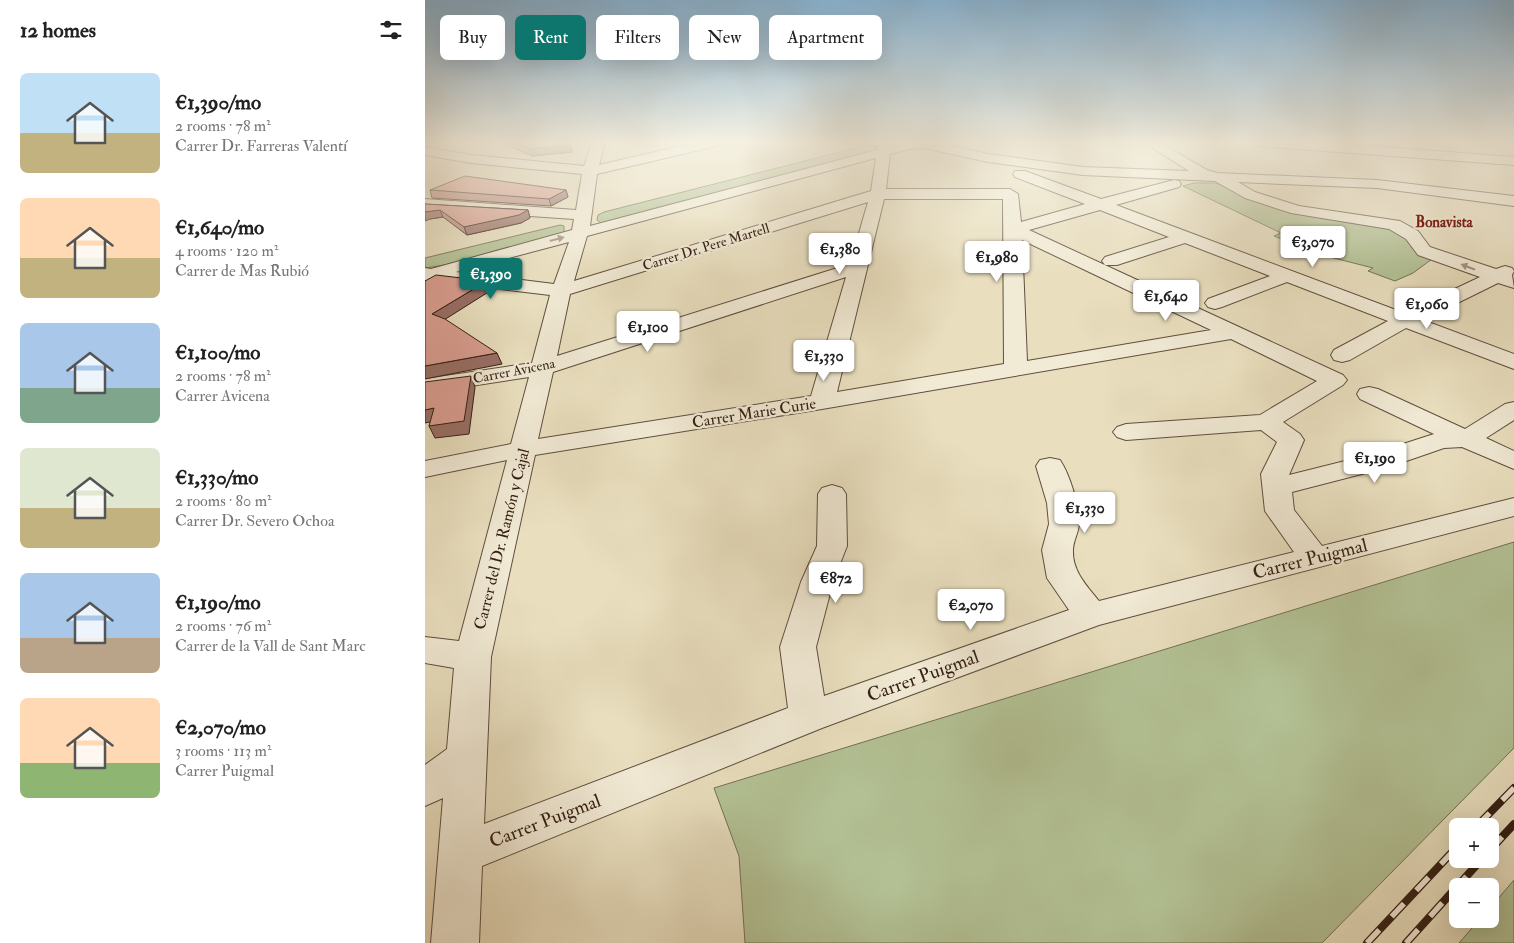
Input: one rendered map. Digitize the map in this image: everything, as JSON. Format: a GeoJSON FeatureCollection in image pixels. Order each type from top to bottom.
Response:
{"type":"FeatureCollection","features":[{"type":"Feature","properties":{"kind":"street","name":"Carrer del Dr. Ramón y Cajal"},"geometry":{"type":"LineString","coordinates":[[455,943],[473,657],[561,291],[589,219],[590,186]]}},
{"type":"Feature","properties":{"kind":"street"},"geometry":{"type":"LineString","coordinates":[[652,198],[707,186]]}},
{"type":"Feature","properties":{"kind":"street"},"geometry":{"type":"LineString","coordinates":[[537,228],[589,219],[725,186]]}},
{"type":"Feature","properties":{"kind":"street"},"geometry":{"type":"LineString","coordinates":[[822,402],[881,186]]}},
{"type":"Feature","properties":{"kind":"street"},"geometry":{"type":"LineString","coordinates":[[1051,186],[1514,362]]}},
{"type":"Feature","properties":{"kind":"street"},"geometry":{"type":"LineString","coordinates":[[1013,229],[1168,186]]}},
{"type":"Feature","properties":{"kind":"street"},"geometry":{"type":"LineString","coordinates":[[1234,186],[1250,195],[1297,210],[1394,225],[1412,235],[1424,251],[1508,275]]}},
{"type":"Feature","properties":{"kind":"street"},"geometry":{"type":"LineString","coordinates":[[1393,186],[1514,201]]}},
{"type":"Feature","properties":{"kind":"street","name":"Carrer Dr. Pere Martell"},"geometry":{"type":"LineString","coordinates":[[561,291],[878,194],[1010,194],[1013,229]]}},
{"type":"Feature","properties":{"kind":"street"},"geometry":{"type":"LineString","coordinates":[[425,204],[589,219]]}},
{"type":"Feature","properties":{"kind":"street"},"geometry":{"type":"LineString","coordinates":[[425,274],[589,219]]}},
{"type":"Feature","properties":{"kind":"street"},"geometry":{"type":"LineString","coordinates":[[1013,229],[1231,333],[1335,380],[1266,422],[1126,432]]}},
{"type":"Feature","properties":{"kind":"street"},"geometry":{"type":"LineString","coordinates":[[1013,229],[1015,370]]}},
{"type":"Feature","properties":{"kind":"street"},"geometry":{"type":"LineString","coordinates":[[1111,261],[1185,237]]}},
{"type":"Feature","properties":{"kind":"street","name":"Carrer Avicena"},"geometry":{"type":"LineString","coordinates":[[425,386],[543,368],[859,267]]}},
{"type":"Feature","properties":{"kind":"street"},"geometry":{"type":"LineString","coordinates":[[425,274],[561,291]]}},
{"type":"Feature","properties":{"kind":"street"},"geometry":{"type":"LineString","coordinates":[[1342,355],[1404,321],[1508,275]]}},
{"type":"Feature","properties":{"kind":"street"},"geometry":{"type":"LineString","coordinates":[[1215,303],[1287,276]]}},
{"type":"Feature","properties":{"kind":"street","name":"Carrer Marie Curie"},"geometry":{"type":"LineString","coordinates":[[425,469],[523,449],[822,402],[1231,333]]}},
{"type":"Feature","properties":{"kind":"street"},"geometry":{"type":"LineString","coordinates":[[1369,394],[1514,461]]}},
{"type":"Feature","properties":{"kind":"street"},"geometry":{"type":"LineString","coordinates":[[1277,487],[1379,461],[1441,440],[1467,439],[1514,409]]}},
{"type":"Feature","properties":{"kind":"street"},"geometry":{"type":"LineString","coordinates":[[1266,422],[1291,440],[1275,474],[1280,511],[1314,557]]}},
{"type":"Feature","properties":{"kind":"street"},"geometry":{"type":"LineString","coordinates":[[1050,466],[1061,503],[1064,524],[1057,550],[1063,578],[1091,615]]}},
{"type":"Feature","properties":{"kind":"street"},"geometry":{"type":"LineString","coordinates":[[808,717],[798,647],[817,582],[832,546],[832,494]]}},
{"type":"Feature","properties":{"kind":"street","name":"Carrer Puigmal"},"geometry":{"type":"LineString","coordinates":[[460,854],[808,717],[1091,615],[1514,507]]}},
{"type":"Feature","properties":{"kind":"street"},"geometry":{"type":"LineString","coordinates":[[425,650],[473,657]]}},
{"type":"Feature","properties":{"kind":"street"},"geometry":{"type":"LineString","coordinates":[[425,788],[467,757]]}},
{"type":"Feature","properties":{"kind":"green space"},"geometry":{"type":"Polygon","coordinates":[[[706,186],[746,186],[601,223],[597,220],[598,215],[706,186]]]}},
{"type":"Feature","properties":{"kind":"green space"},"geometry":{"type":"Polygon","coordinates":[[[1183,186],[1222,186],[1244,196],[1390,229],[1408,239],[1413,249],[1432,259],[1413,273],[1395,281],[1368,271],[1373,268],[1326,256],[1274,236],[1281,233],[1183,186]]]}},
{"type":"Feature","properties":{"kind":"green space"},"geometry":{"type":"Polygon","coordinates":[[[560,225],[564,226],[564,232],[557,235],[445,265],[425,268],[425,258],[560,225]]]}},
{"type":"Feature","properties":{"kind":"green space"},"geometry":{"type":"Polygon","coordinates":[[[1514,542],[1514,748],[1322,943],[745,943],[739,856],[714,788],[1514,542]]]}},
{"type":"Feature","properties":{"kind":"green space"},"geometry":{"type":"Polygon","coordinates":[[[1514,880],[1514,943],[1459,943],[1472,928],[1499,928],[1499,898],[1514,880]]]}},
{"type":"Feature","properties":{"kind":"building"},"geometry":{"type":"Polygon","coordinates":[[[440,186],[537,186],[566,190],[549,199],[430,190],[440,186]]]}},
{"type":"Feature","properties":{"kind":"building"},"geometry":{"type":"Polygon","coordinates":[[[425,204],[528,210],[519,215],[464,227],[440,210],[425,212],[425,204]]]}},
{"type":"Feature","properties":{"kind":"building"},"geometry":{"type":"Polygon","coordinates":[[[436,275],[487,281],[432,314],[445,319],[497,353],[425,366],[425,281],[436,275]]]}},
{"type":"Feature","properties":{"kind":"building"},"geometry":{"type":"Polygon","coordinates":[[[471,376],[464,421],[429,426],[434,408],[425,410],[425,382],[471,376]]]}},
{"type":"Feature","properties":{"kind":"railway"},"geometry":{"type":"LineString","coordinates":[[1485,818],[1514,788]]}},
{"type":"Feature","properties":{"kind":"railway"},"geometry":{"type":"LineString","coordinates":[[1499,840],[1514,824]]}},
{"type":"Feature","properties":{"kind":"railway"},"geometry":{"type":"LineString","coordinates":[[1367,943],[1449,856]]}},
{"type":"Feature","properties":{"kind":"railway"},"geometry":{"type":"LineString","coordinates":[[1406,943],[1474,868]]}},
{"type":"Feature","properties":{"kind":"district","name":"Bonavista"},"geometry":{"type":"Point","coordinates":[1444,222]}}]}
